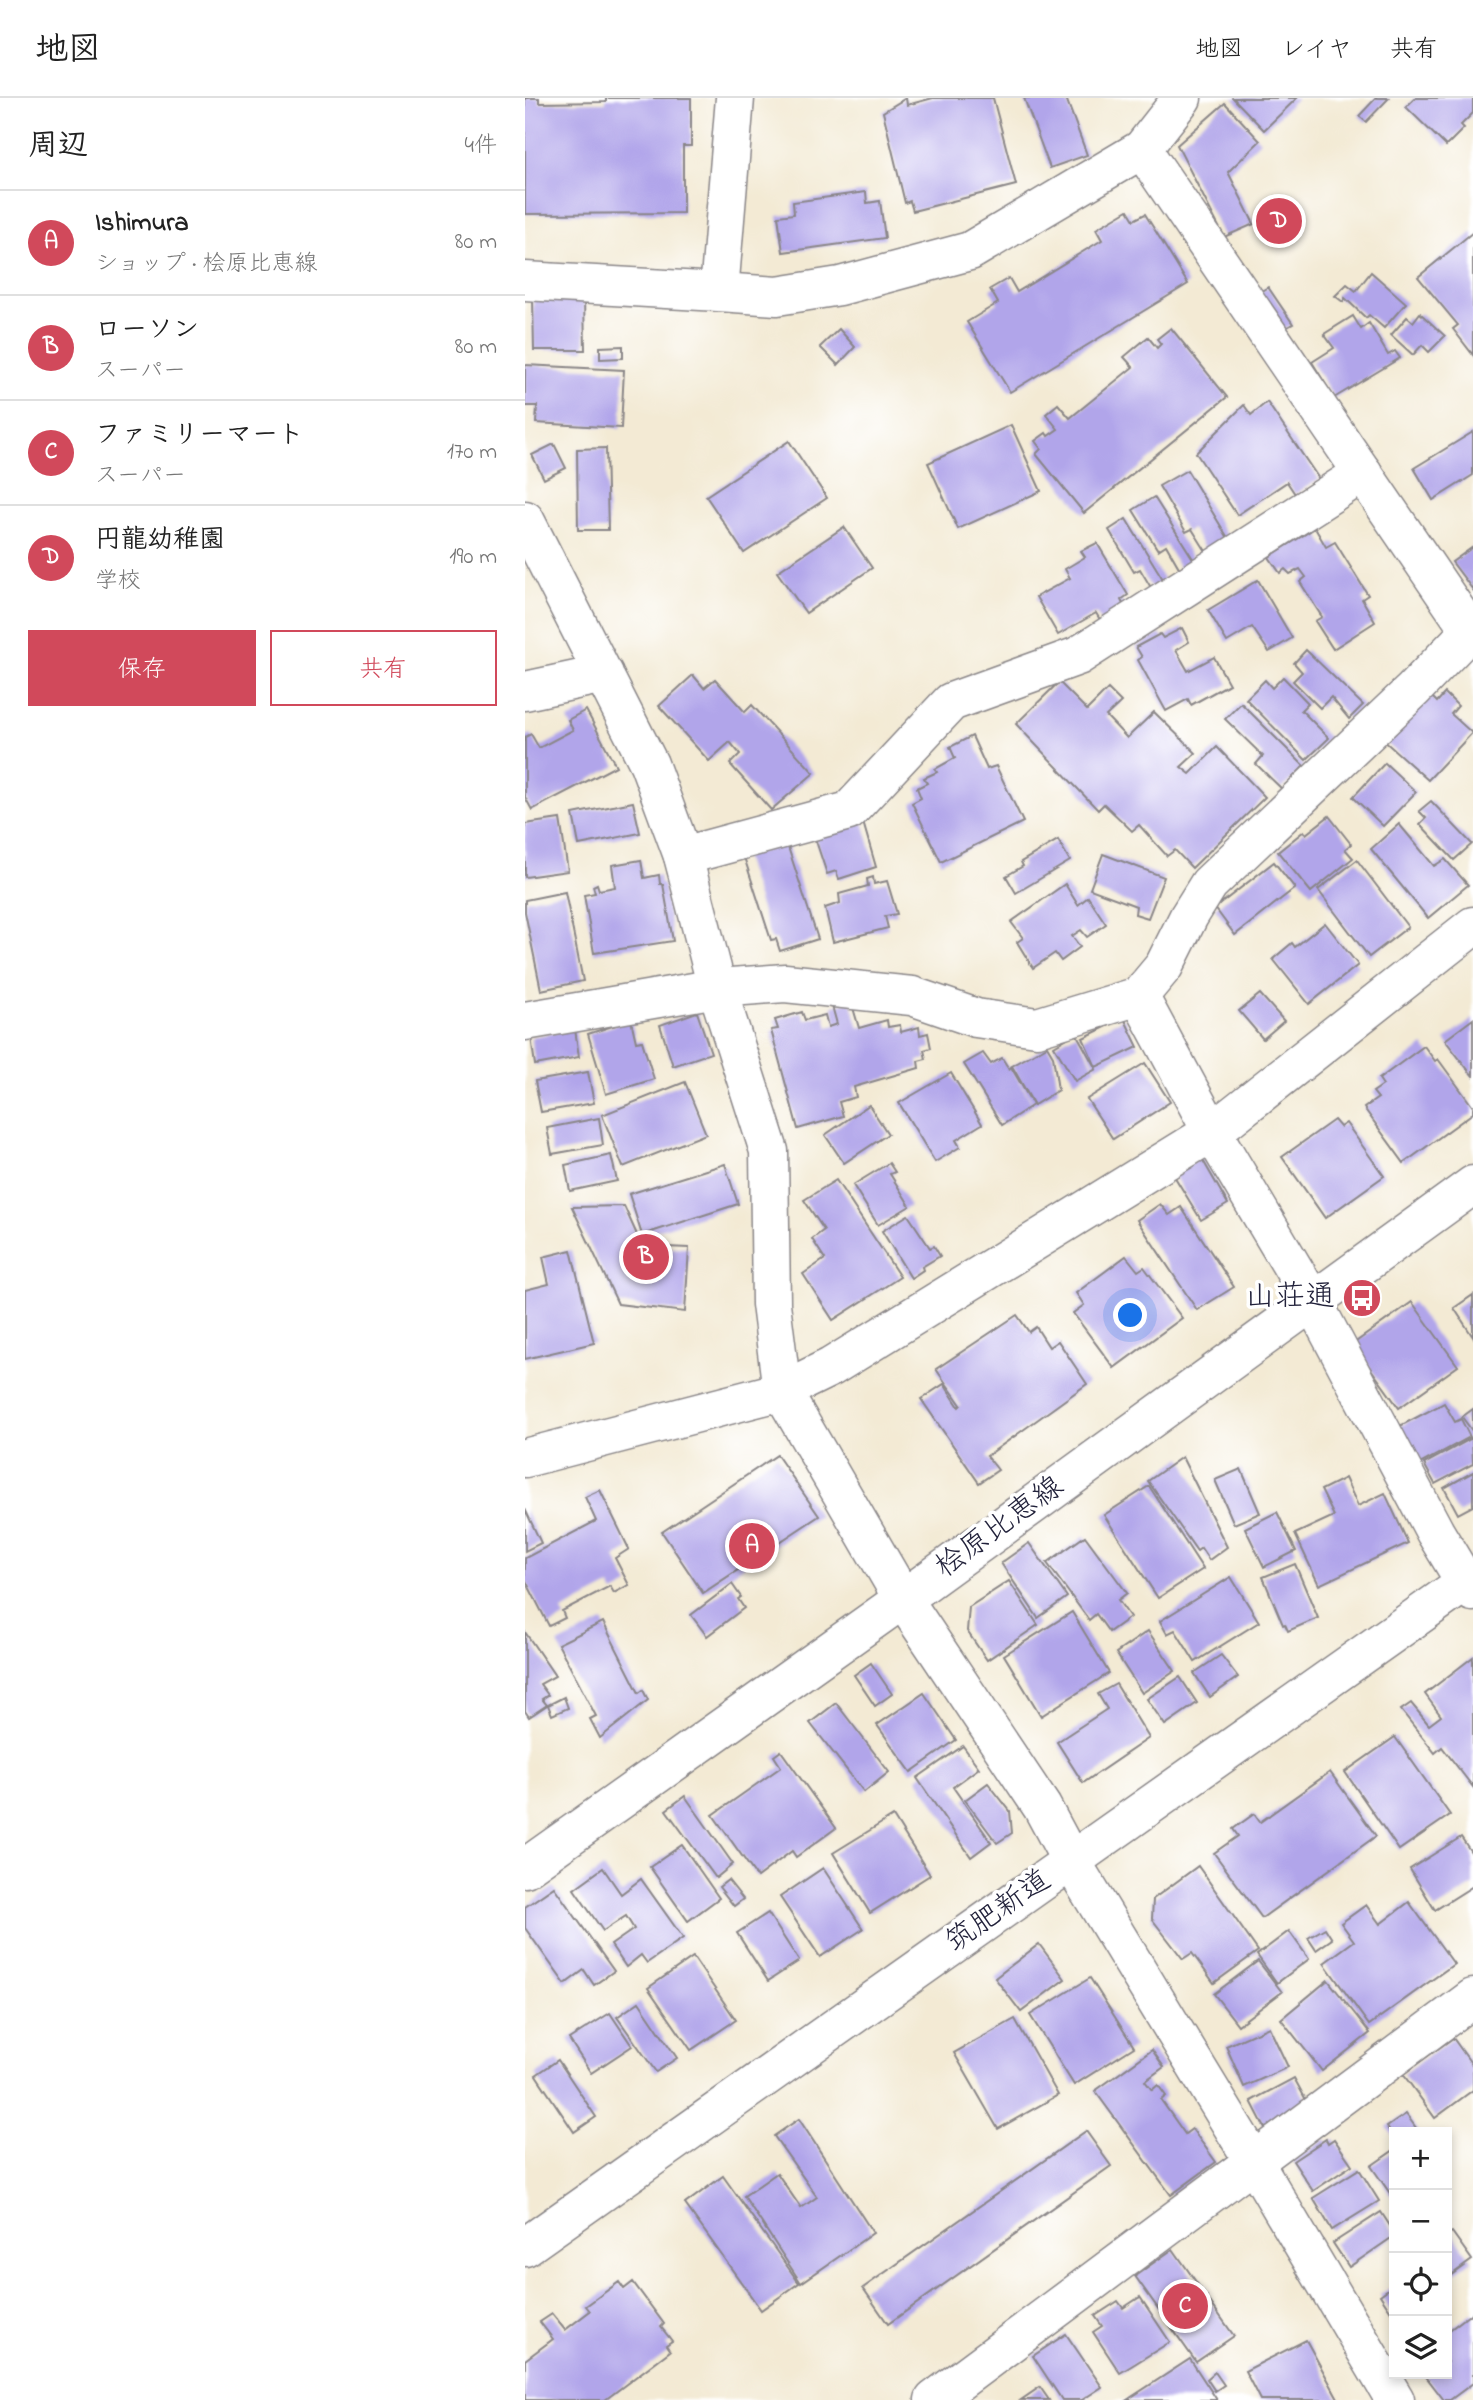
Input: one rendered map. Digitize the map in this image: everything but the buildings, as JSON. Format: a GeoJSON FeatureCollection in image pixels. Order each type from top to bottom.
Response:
{"type":"FeatureCollection","features":[{"type":"Feature","properties":{"kind":"street"},"geometry":{"type":"LineString","coordinates":[[719,292],[735,98]]}},
{"type":"Feature","properties":{"kind":"street"},"geometry":{"type":"LineString","coordinates":[[525,281],[777,296],[841,286],[970,251],[1142,149],[1182,98]]}},
{"type":"Feature","properties":{"kind":"street"},"geometry":{"type":"LineString","coordinates":[[525,1021],[717,988],[785,983],[912,996],[977,1018],[1037,1027],[1139,996],[1164,966],[1189,916],[1209,884],[1472,633],[1142,149]]}},
{"type":"Feature","properties":{"kind":"street"},"geometry":{"type":"LineString","coordinates":[[683,856],[849,811],[951,702],[1078,656],[1363,473]]}},
{"type":"Feature","properties":{"kind":"street"},"geometry":{"type":"LineString","coordinates":[[525,520],[649,764],[683,856],[717,988],[769,1151],[771,1304],[782,1391],[903,1599],[1042,1807],[1071,1861],[1395,2400]]}},
{"type":"Feature","properties":{"kind":"street"},"geometry":{"type":"LineString","coordinates":[[525,691],[604,674]]}},
{"type":"Feature","properties":{"kind":"street"},"geometry":{"type":"LineString","coordinates":[[525,1458],[782,1391],[831,1367],[1212,1132],[1473,926]]}},
{"type":"Feature","properties":{"kind":"street"},"geometry":{"type":"LineString","coordinates":[[1139,996],[1212,1132],[1312,1300],[1435,1532],[1470,1584]]}},
{"type":"Feature","properties":{"kind":"street","name":"桧原比恵線"},"geometry":{"type":"LineString","coordinates":[[525,1868],[903,1599],[1473,1185]]}},
{"type":"Feature","properties":{"kind":"street","name":"筑肥新道"},"geometry":{"type":"LineString","coordinates":[[525,2247],[1071,1861],[1470,1584]]}},
{"type":"Feature","properties":{"kind":"street"},"geometry":{"type":"LineString","coordinates":[[934,2400],[1253,2160],[1468,2012]]}},
{"type":"Feature","properties":{"kind":"place","name":"円龍幼稚園"},"geometry":{"type":"Point","coordinates":[1279,221]}},
{"type":"Feature","properties":{"kind":"place","name":"ローソン"},"geometry":{"type":"Point","coordinates":[646,1257]}},
{"type":"Feature","properties":{"kind":"place","name":"山荘通"},"geometry":{"type":"Point","coordinates":[1362,1298]}},
{"type":"Feature","properties":{"kind":"place","name":"Ishimura"},"geometry":{"type":"Point","coordinates":[752,1546]}},
{"type":"Feature","properties":{"kind":"place","name":"ファミリーマート"},"geometry":{"type":"Point","coordinates":[1185,2306]}}]}
